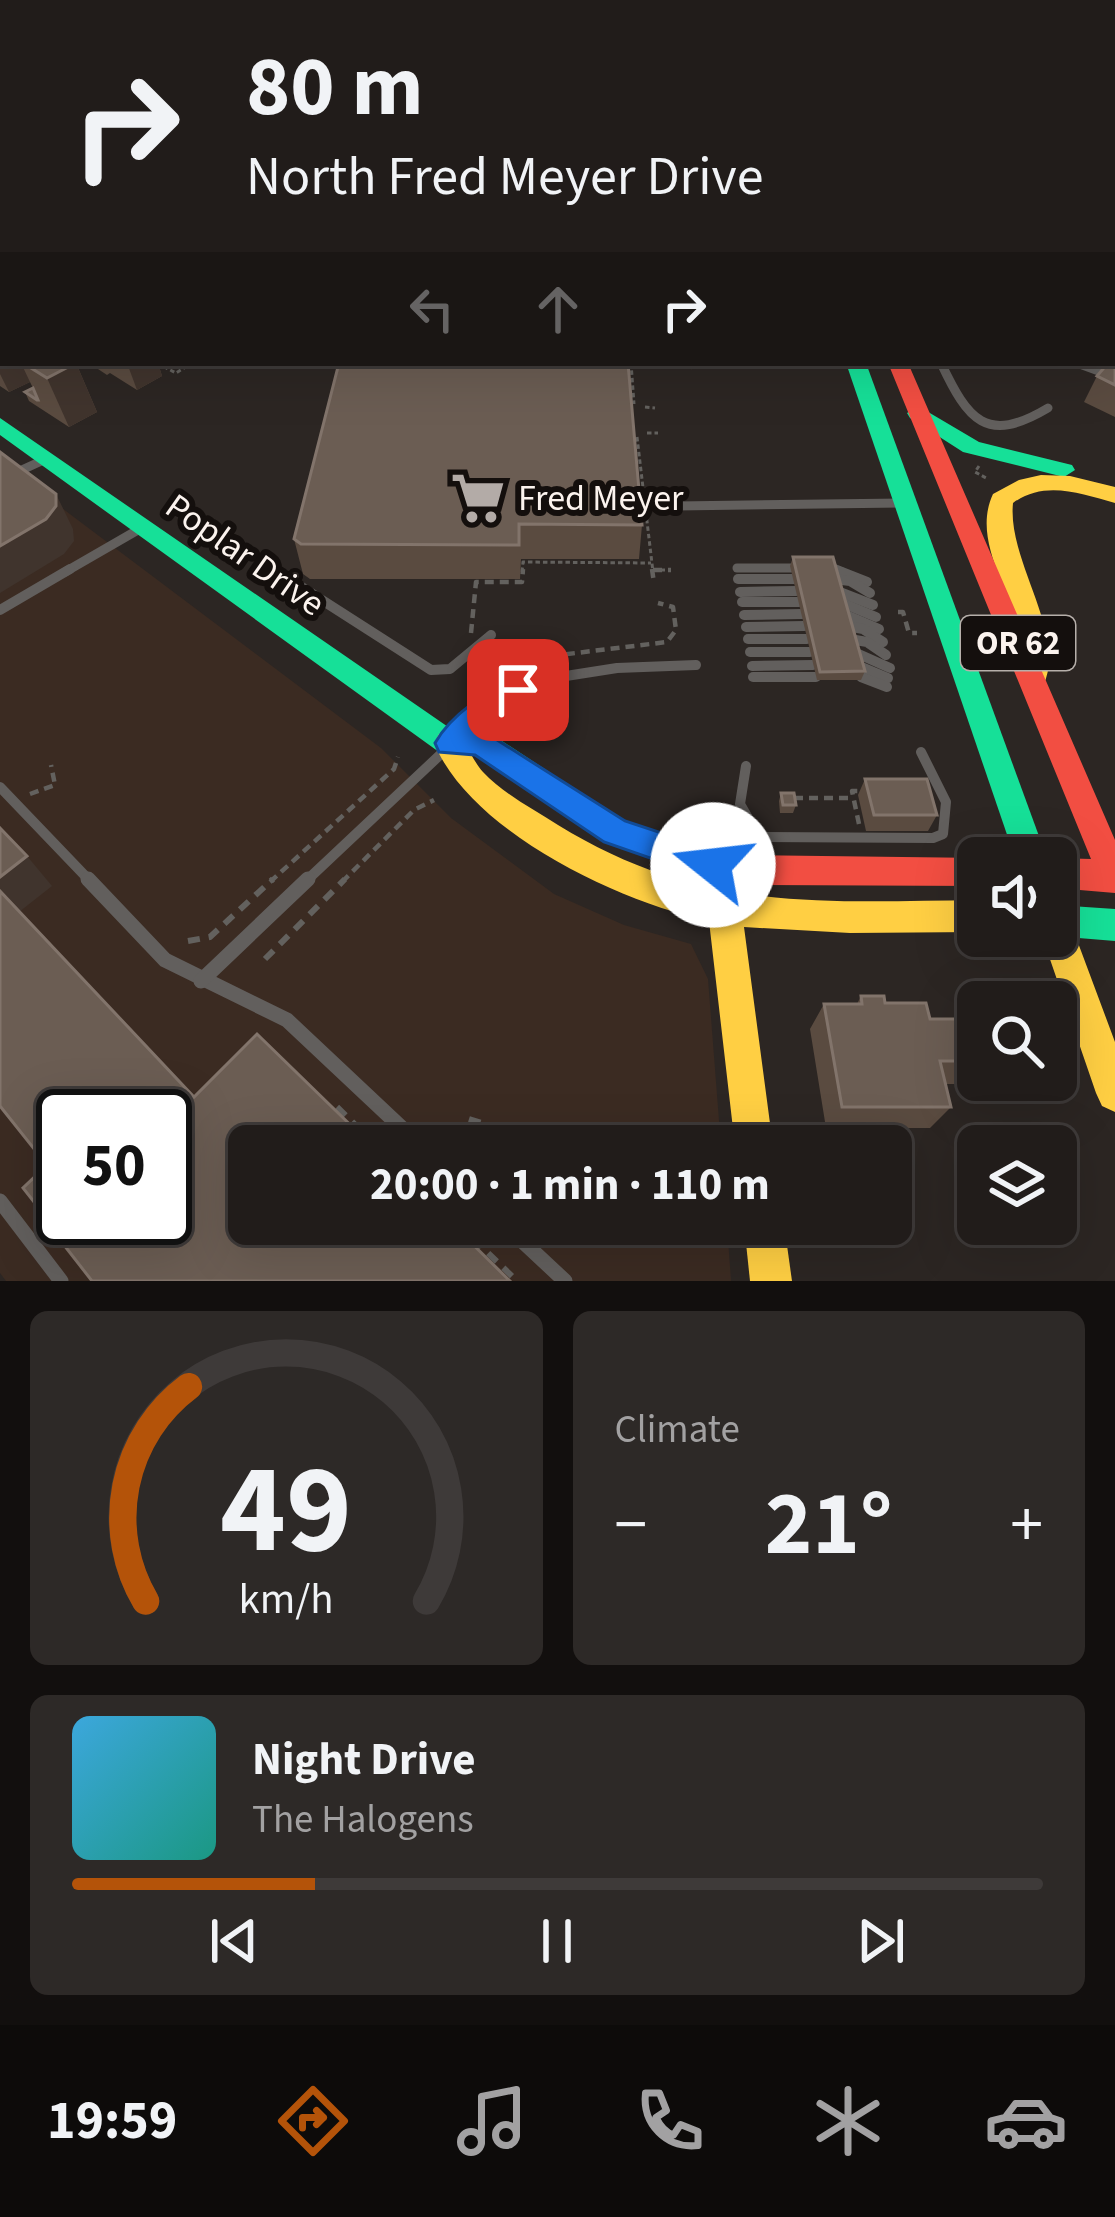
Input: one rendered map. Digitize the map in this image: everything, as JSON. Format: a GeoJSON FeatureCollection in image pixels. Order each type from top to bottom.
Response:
{"type":"FeatureCollection","features":[{"type":"Feature","properties":{"kind":"main road","name":"OR 62"},"geometry":{"type":"LineString","coordinates":[[857,366],[1024,837]]}},
{"type":"Feature","properties":{"kind":"main road","name":"OR 62"},"geometry":{"type":"LineString","coordinates":[[899,366],[1115,876]]}},
{"type":"Feature","properties":{"kind":"main road"},"geometry":{"type":"LineString","coordinates":[[918,413],[985,456],[1115,482]]}},
{"type":"Feature","properties":{"kind":"main road","name":"Poplar Drive"},"geometry":{"type":"LineString","coordinates":[[0,425],[449,743],[460,775],[558,845],[635,886],[725,911],[957,916]]}},
{"type":"Feature","properties":{"kind":"main road"},"geometry":{"type":"LineString","coordinates":[[1033,678],[1038,648],[994,526],[995,505],[1006,492],[1025,484],[1074,484],[1115,495]]}},
{"type":"Feature","properties":{"kind":"main road","name":"Poplar Drive"},"geometry":{"type":"LineString","coordinates":[[449,743],[480,742],[615,832],[685,858],[750,870],[957,871]]}},
{"type":"Feature","properties":{"kind":"main road"},"geometry":{"type":"LineString","coordinates":[[1077,874],[1115,876]]}},
{"type":"Feature","properties":{"kind":"main road"},"geometry":{"type":"LineString","coordinates":[[725,911],[751,1125]]}},
{"type":"Feature","properties":{"kind":"main road"},"geometry":{"type":"LineString","coordinates":[[1077,924],[1115,925]]}},
{"type":"Feature","properties":{"kind":"main road"},"geometry":{"type":"LineString","coordinates":[[1068,957],[1115,1093]]}},
{"type":"Feature","properties":{"kind":"main road"},"geometry":{"type":"LineString","coordinates":[[767,1245],[771,1281]]}},
{"type":"Feature","properties":{"kind":"lane"},"geometry":{"type":"LineString","coordinates":[[942,366],[962,408],[985,424],[1015,426],[1048,408]]}},
{"type":"Feature","properties":{"kind":"lane"},"geometry":{"type":"LineString","coordinates":[[1085,366],[1115,377]]}},
{"type":"Feature","properties":{"kind":"lane"},"geometry":{"type":"LineString","coordinates":[[0,481],[48,458]]}},
{"type":"Feature","properties":{"kind":"lane"},"geometry":{"type":"LineString","coordinates":[[677,506],[905,502]]}},
{"type":"Feature","properties":{"kind":"lane"},"geometry":{"type":"LineString","coordinates":[[0,610],[143,527]]}},
{"type":"Feature","properties":{"kind":"lane"},"geometry":{"type":"LineString","coordinates":[[277,580],[300,586],[431,670],[450,669],[491,635]]}},
{"type":"Feature","properties":{"kind":"lane"},"geometry":{"type":"LineString","coordinates":[[745,622],[803,621]]}},
{"type":"Feature","properties":{"kind":"lane"},"geometry":{"type":"LineString","coordinates":[[745,622],[803,621]]}},
{"type":"Feature","properties":{"kind":"lane"},"geometry":{"type":"LineString","coordinates":[[745,622],[803,621]]}},
{"type":"Feature","properties":{"kind":"lane"},"geometry":{"type":"LineString","coordinates":[[745,622],[803,621]]}},
{"type":"Feature","properties":{"kind":"lane"},"geometry":{"type":"LineString","coordinates":[[745,622],[803,621]]}},
{"type":"Feature","properties":{"kind":"lane"},"geometry":{"type":"LineString","coordinates":[[845,621],[880,635]]}},
{"type":"Feature","properties":{"kind":"lane"},"geometry":{"type":"LineString","coordinates":[[845,621],[869,655],[880,635]]}},
{"type":"Feature","properties":{"kind":"lane"},"geometry":{"type":"LineString","coordinates":[[845,621],[880,635]]}},
{"type":"Feature","properties":{"kind":"lane"},"geometry":{"type":"LineString","coordinates":[[845,621],[880,635]]}},
{"type":"Feature","properties":{"kind":"lane"},"geometry":{"type":"LineString","coordinates":[[845,621],[880,635]]}},
{"type":"Feature","properties":{"kind":"lane"},"geometry":{"type":"LineString","coordinates":[[201,981],[493,704],[553,677],[616,668],[696,665]]}},
{"type":"Feature","properties":{"kind":"lane"},"geometry":{"type":"LineString","coordinates":[[746,766],[738,786],[740,804],[746,824],[759,837],[933,838],[947,828],[936,772],[921,752]]}},
{"type":"Feature","properties":{"kind":"lane"},"geometry":{"type":"LineString","coordinates":[[0,787],[145,942],[201,981],[287,1020],[399,1125]]}},
{"type":"Feature","properties":{"kind":"lane"},"geometry":{"type":"LineString","coordinates":[[0,1201],[62,1281]]}},
{"type":"Feature","properties":{"kind":"lane"},"geometry":{"type":"LineString","coordinates":[[526,1245],[565,1281]]}},
{"type":"Feature","properties":{"kind":"path"},"geometry":{"type":"LineString","coordinates":[[631,366],[634,404]]}},
{"type":"Feature","properties":{"kind":"path"},"geometry":{"type":"LineString","coordinates":[[645,407],[656,407]]}},
{"type":"Feature","properties":{"kind":"path"},"geometry":{"type":"LineString","coordinates":[[647,433],[658,433]]}},
{"type":"Feature","properties":{"kind":"path"},"geometry":{"type":"LineString","coordinates":[[637,436],[654,583]]}},
{"type":"Feature","properties":{"kind":"path"},"geometry":{"type":"LineString","coordinates":[[982,461],[975,472],[988,479]]}},
{"type":"Feature","properties":{"kind":"path"},"geometry":{"type":"LineString","coordinates":[[470,636],[476,582],[521,581],[523,562],[671,570]]}},
{"type":"Feature","properties":{"kind":"path"},"geometry":{"type":"LineString","coordinates":[[550,656],[667,642],[676,630],[673,607],[658,603]]}},
{"type":"Feature","properties":{"kind":"path"},"geometry":{"type":"LineString","coordinates":[[898,612],[903,612],[909,633],[917,633]]}},
{"type":"Feature","properties":{"kind":"path"},"geometry":{"type":"LineString","coordinates":[[188,941],[210,937],[394,769],[398,757]]}},
{"type":"Feature","properties":{"kind":"path"},"geometry":{"type":"LineString","coordinates":[[30,794],[55,785],[51,765]]}},
{"type":"Feature","properties":{"kind":"path"},"geometry":{"type":"LineString","coordinates":[[862,838],[852,790],[876,791]]}},
{"type":"Feature","properties":{"kind":"path"},"geometry":{"type":"LineString","coordinates":[[776,798],[854,798]]}},
{"type":"Feature","properties":{"kind":"path"},"geometry":{"type":"LineString","coordinates":[[265,959],[414,810],[434,800]]}},
{"type":"Feature","properties":{"kind":"path"},"geometry":{"type":"LineString","coordinates":[[337,1107],[355,1125]]}},
{"type":"Feature","properties":{"kind":"path"},"geometry":{"type":"LineString","coordinates":[[469,1119],[488,1125]]}},
{"type":"Feature","properties":{"kind":"path"},"geometry":{"type":"LineString","coordinates":[[480,1245],[517,1281]]}},
{"type":"Feature","properties":{"kind":"shaded area"},"geometry":{"type":"Polygon","coordinates":[[[6,466],[381,748],[451,818],[554,894],[624,925],[691,944],[708,979],[719,1125],[228,1125],[228,1245],[728,1245],[731,1281],[6,1281],[0,1273],[0,469],[6,466]]]}},
{"type":"Feature","properties":{"kind":"building"},"geometry":{"type":"Polygon","coordinates":[[[28,366],[70,366],[47,378],[28,366]]]}},
{"type":"Feature","properties":{"kind":"building","name":"Fred Meyer"},"geometry":{"type":"Polygon","coordinates":[[[338,366],[628,366],[642,525],[519,524],[519,545],[301,544],[294,539],[338,366]]]}},
{"type":"Feature","properties":{"kind":"building"},"geometry":{"type":"Polygon","coordinates":[[[1105,366],[1115,366],[1115,385],[1097,376],[1105,366]]]}},
{"type":"Feature","properties":{"kind":"building"},"geometry":{"type":"Polygon","coordinates":[[[0,452],[56,494],[56,506],[46,519],[0,546],[0,452]]]}},
{"type":"Feature","properties":{"kind":"building"},"geometry":{"type":"Polygon","coordinates":[[[793,557],[833,557],[865,671],[820,672],[793,557]]]}},
{"type":"Feature","properties":{"kind":"building"},"geometry":{"type":"Polygon","coordinates":[[[865,779],[927,779],[937,815],[874,815],[865,779]]]}},
{"type":"Feature","properties":{"kind":"building"},"geometry":{"type":"Polygon","coordinates":[[[781,793],[794,793],[796,805],[783,805],[781,793]]]}},
{"type":"Feature","properties":{"kind":"building"},"geometry":{"type":"Polygon","coordinates":[[[0,828],[27,856],[0,877],[0,828]]]}},
{"type":"Feature","properties":{"kind":"building"},"geometry":{"type":"Polygon","coordinates":[[[0,891],[186,1089],[36,1089],[36,1151],[0,1106],[0,891]]]}},
{"type":"Feature","properties":{"kind":"building"},"geometry":{"type":"Polygon","coordinates":[[[861,996],[884,996],[885,1003],[926,1003],[930,1019],[957,1019],[957,1061],[940,1061],[951,1107],[842,1107],[824,1004],[862,1004],[861,996]]]}},
{"type":"Feature","properties":{"kind":"building"},"geometry":{"type":"Polygon","coordinates":[[[257,1034],[350,1125],[228,1125],[228,1245],[473,1245],[510,1281],[92,1281],[64,1245],[192,1245],[192,1095],[257,1034]]]}},
{"type":"Feature","properties":{"kind":"building"},"geometry":{"type":"Polygon","coordinates":[[[36,1176],[36,1205],[23,1188],[36,1176]]]}},
{"type":"Feature","properties":{"kind":"traffic: fast"},"geometry":{"type":"LineString","coordinates":[[857,366],[1024,837]]}},
{"type":"Feature","properties":{"kind":"traffic: fast"},"geometry":{"type":"LineString","coordinates":[[918,413],[971,447],[1064,470]]}},
{"type":"Feature","properties":{"kind":"traffic: fast"},"geometry":{"type":"LineString","coordinates":[[0,425],[449,743],[480,742],[615,832],[695,860]]}},
{"type":"Feature","properties":{"kind":"traffic: fast"},"geometry":{"type":"LineString","coordinates":[[1077,922],[1115,925]]}},
{"type":"Feature","properties":{"kind":"traffic: slow"},"geometry":{"type":"LineString","coordinates":[[1033,678],[1032,632],[1002,545],[1001,500],[1041,482],[1115,495]]}},
{"type":"Feature","properties":{"kind":"traffic: slow"},"geometry":{"type":"LineString","coordinates":[[449,743],[470,778],[489,796],[582,857],[637,884],[741,912],[850,918],[957,916]]}},
{"type":"Feature","properties":{"kind":"traffic: slow"},"geometry":{"type":"LineString","coordinates":[[725,911],[751,1125]]}},
{"type":"Feature","properties":{"kind":"traffic: slow"},"geometry":{"type":"LineString","coordinates":[[1067,957],[1115,1093]]}},
{"type":"Feature","properties":{"kind":"traffic: slow"},"geometry":{"type":"LineString","coordinates":[[767,1245],[771,1281]]}},
{"type":"Feature","properties":{"kind":"traffic: jam"},"geometry":{"type":"LineString","coordinates":[[899,366],[1115,878]]}},
{"type":"Feature","properties":{"kind":"traffic: jam"},"geometry":{"type":"LineString","coordinates":[[695,860],[750,870],[957,871]]}},
{"type":"Feature","properties":{"kind":"traffic: jam"},"geometry":{"type":"LineString","coordinates":[[1077,873],[1115,874]]}},
{"type":"Feature","properties":{"kind":"place","name":"Fred Meyer"},"geometry":{"type":"Point","coordinates":[478,498]}},
{"type":"Feature","properties":{"kind":"route"},"geometry":{"type":"LineString","coordinates":[[518,690],[493,704],[449,743],[480,742],[615,832],[713,865]]}}]}
